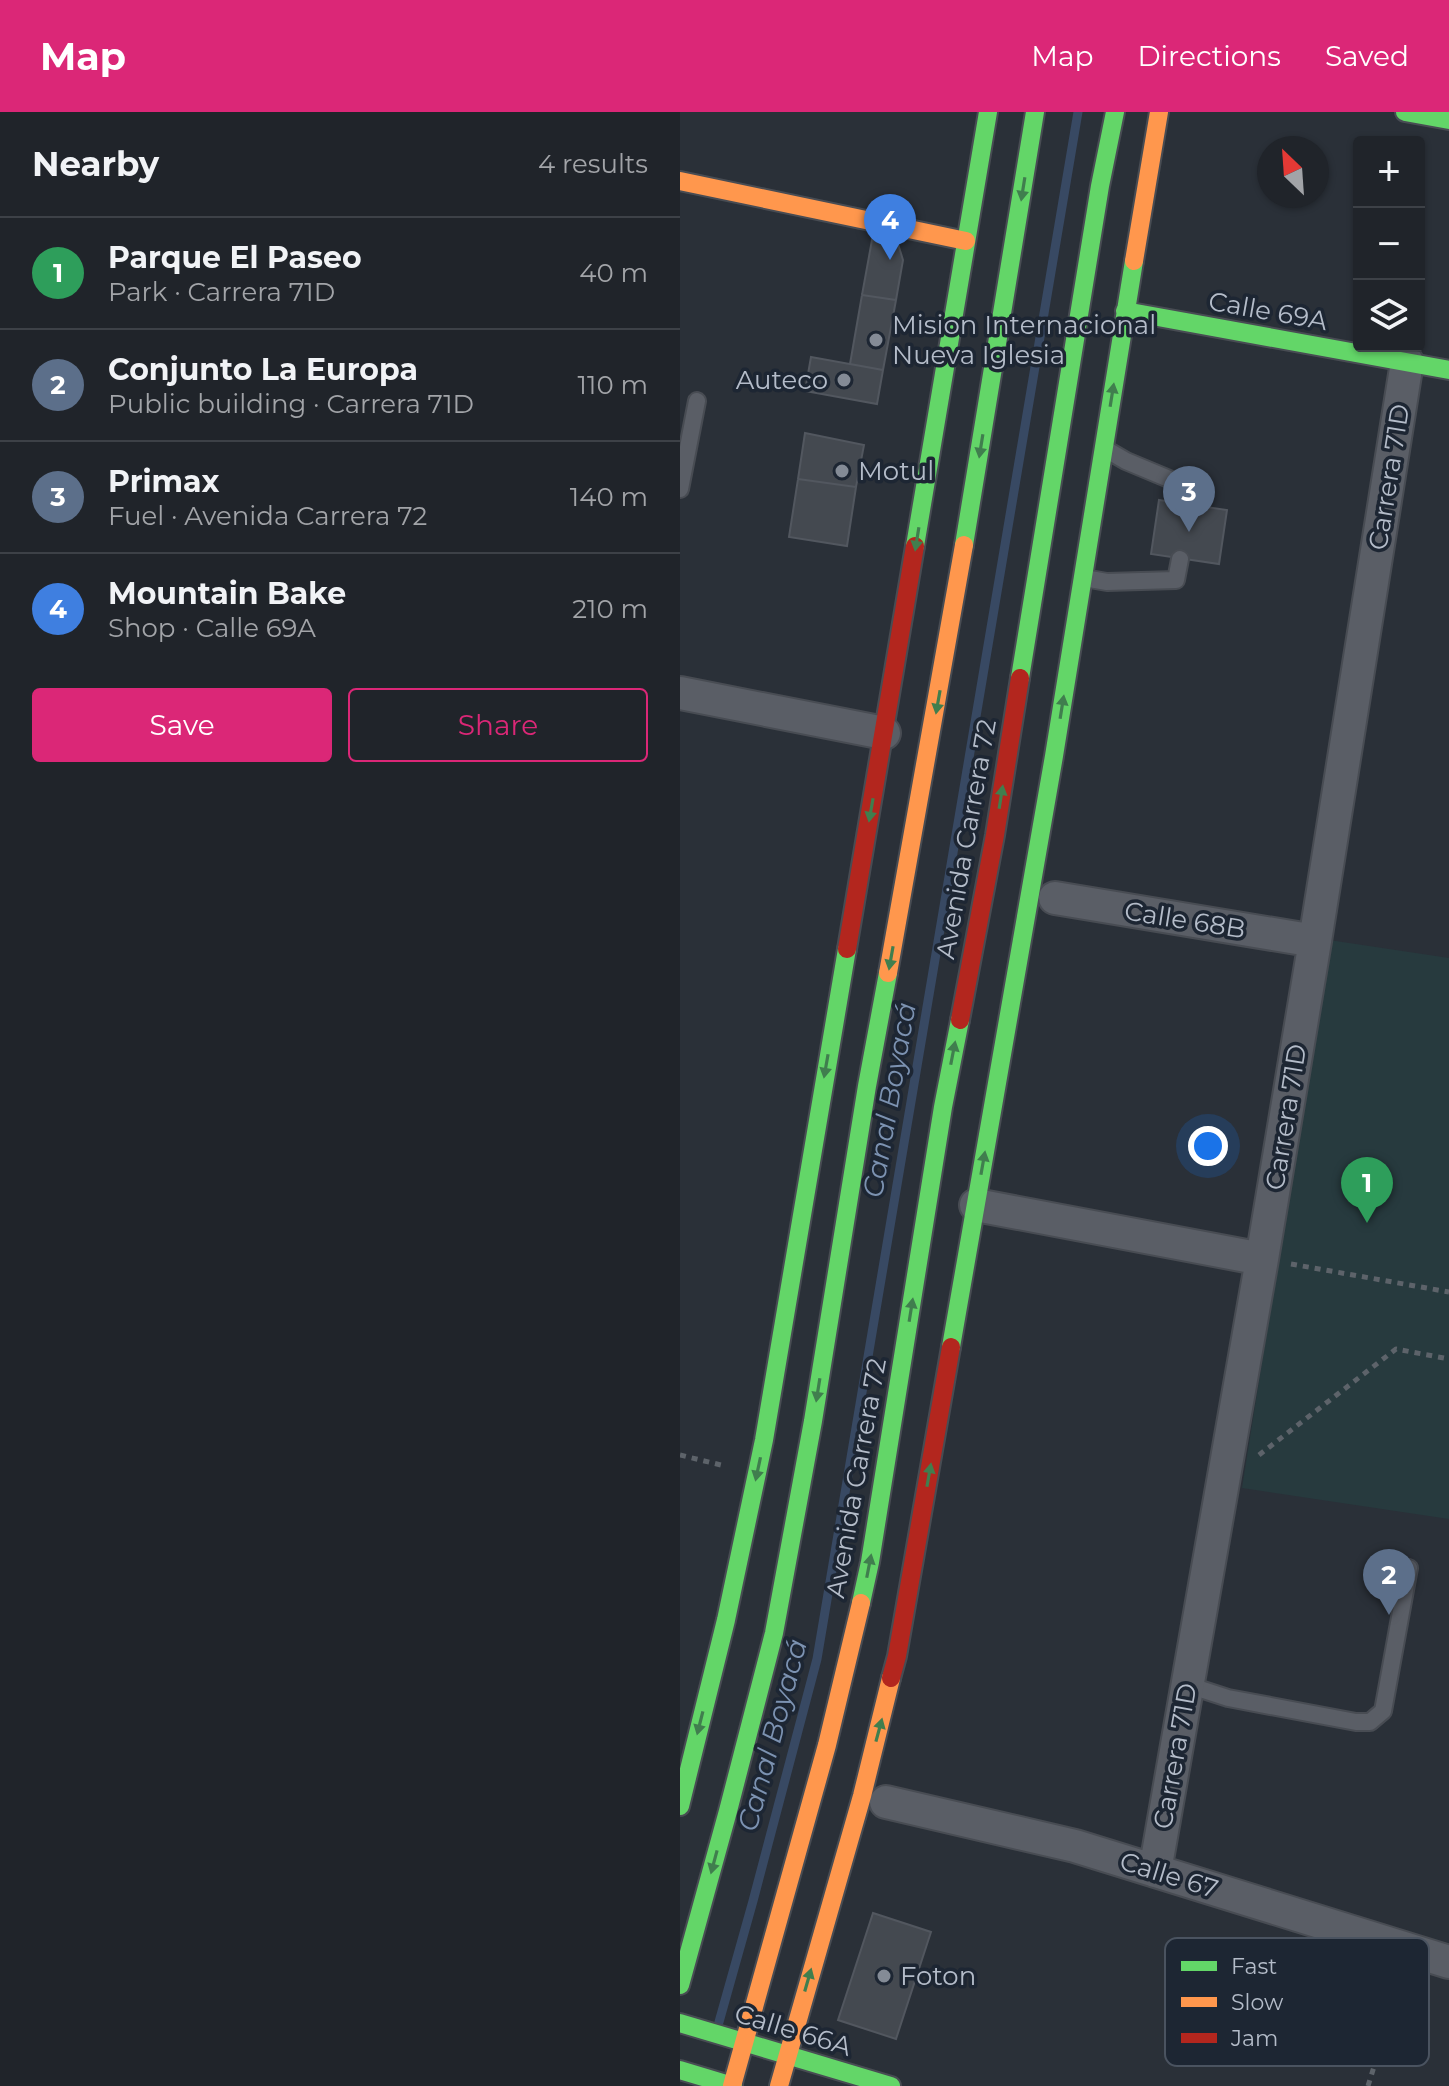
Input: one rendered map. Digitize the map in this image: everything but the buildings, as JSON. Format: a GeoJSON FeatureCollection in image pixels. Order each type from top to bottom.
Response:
{"type":"FeatureCollection","features":[{"type":"Feature","properties":{"kind":"main road"},"geometry":{"type":"LineString","coordinates":[[680,1806],[726,1620],[764,1440],[988,112]]}},
{"type":"Feature","properties":{"kind":"main road","name":"Avenida Carrera 72"},"geometry":{"type":"LineString","coordinates":[[680,1985],[774,1633],[813,1421],[867,1086],[948,643],[1035,112]]}},
{"type":"Feature","properties":{"kind":"main road","name":"Avenida Carrera 72"},"geometry":{"type":"LineString","coordinates":[[727,2084],[745,2042],[827,1745],[867,1576],[943,1107],[995,835],[1115,112]]}},
{"type":"Feature","properties":{"kind":"main road"},"geometry":{"type":"LineString","coordinates":[[779,2086],[862,1796],[897,1656],[1003,1050],[1159,112]]}},
{"type":"Feature","properties":{"kind":"main road"},"geometry":{"type":"LineString","coordinates":[[1405,112],[1449,120]]}},
{"type":"Feature","properties":{"kind":"main road"},"geometry":{"type":"LineString","coordinates":[[680,181],[966,241]]}},
{"type":"Feature","properties":{"kind":"main road","name":"Calle 69A"},"geometry":{"type":"LineString","coordinates":[[1125,311],[1449,370]]}},
{"type":"Feature","properties":{"kind":"main road"},"geometry":{"type":"LineString","coordinates":[[983,1069],[1003,1050]]}},
{"type":"Feature","properties":{"kind":"main road"},"geometry":{"type":"LineString","coordinates":[[943,1107],[963,1088]]}},
{"type":"Feature","properties":{"kind":"main road","name":"Calle 66A"},"geometry":{"type":"LineString","coordinates":[[684,2024],[891,2086]]}},
{"type":"Feature","properties":{"kind":"main road"},"geometry":{"type":"LineString","coordinates":[[680,2070],[727,2084]]}},
{"type":"Feature","properties":{"kind":"street","name":"Carrera 71D"},"geometry":{"type":"LineString","coordinates":[[1155,1871],[1262,1259],[1407,362]]}},
{"type":"Feature","properties":{"kind":"street"},"geometry":{"type":"LineString","coordinates":[[680,693],[884,733]]}},
{"type":"Feature","properties":{"kind":"street","name":"Calle 68B"},"geometry":{"type":"LineString","coordinates":[[1055,898],[1315,941]]}},
{"type":"Feature","properties":{"kind":"street"},"geometry":{"type":"LineString","coordinates":[[976,1205],[1262,1259]]}},
{"type":"Feature","properties":{"kind":"street","name":"Calle 67"},"geometry":{"type":"LineString","coordinates":[[886,1802],[1075,1846],[1372,1938]]}},
{"type":"Feature","properties":{"kind":"street","name":"Calle 67"},"geometry":{"type":"LineString","coordinates":[[1429,1956],[1449,1962]]}},
{"type":"Feature","properties":{"kind":"lane"},"geometry":{"type":"LineString","coordinates":[[680,489],[697,401]]}},
{"type":"Feature","properties":{"kind":"lane"},"geometry":{"type":"LineString","coordinates":[[1103,449],[1193,489],[1189,505]]}},
{"type":"Feature","properties":{"kind":"lane"},"geometry":{"type":"LineString","coordinates":[[1082,578],[1107,582],[1176,580],[1180,559]]}},
{"type":"Feature","properties":{"kind":"lane"},"geometry":{"type":"LineString","coordinates":[[1188,1685],[1228,1698],[1370,1722],[1383,1711],[1409,1568]]}},
{"type":"Feature","properties":{"kind":"path"},"geometry":{"type":"LineString","coordinates":[[1262,1259],[1449,1292]]}},
{"type":"Feature","properties":{"kind":"path"},"geometry":{"type":"LineString","coordinates":[[1223,1482],[1396,1349],[1449,1359]]}},
{"type":"Feature","properties":{"kind":"path"},"geometry":{"type":"LineString","coordinates":[[1368,2086],[1374,2066]]}},
{"type":"Feature","properties":{"kind":"green space"},"geometry":{"type":"Polygon","coordinates":[[[1329,940],[1449,958],[1449,1519],[1242,1488],[1329,940]]]}},
{"type":"Feature","properties":{"kind":"waterway","name":"Canal Boyacá"},"geometry":{"type":"LineString","coordinates":[[719,2022],[817,1659],[1078,112]]}},
{"type":"Feature","properties":{"kind":"traffic: fast"},"geometry":{"type":"LineString","coordinates":[[915,546],[988,112]]}},
{"type":"Feature","properties":{"kind":"traffic: fast"},"geometry":{"type":"LineString","coordinates":[[964,545],[1035,112]]}},
{"type":"Feature","properties":{"kind":"traffic: fast"},"geometry":{"type":"LineString","coordinates":[[1020,678],[1100,186],[1115,112]]}},
{"type":"Feature","properties":{"kind":"traffic: fast"},"geometry":{"type":"LineString","coordinates":[[1405,112],[1449,120]]}},
{"type":"Feature","properties":{"kind":"traffic: fast"},"geometry":{"type":"LineString","coordinates":[[951,1347],[1054,756],[1134,261]]}},
{"type":"Feature","properties":{"kind":"traffic: fast"},"geometry":{"type":"LineString","coordinates":[[1125,311],[1449,370]]}},
{"type":"Feature","properties":{"kind":"traffic: fast"},"geometry":{"type":"LineString","coordinates":[[680,1806],[726,1620],[764,1440],[847,949]]}},
{"type":"Feature","properties":{"kind":"traffic: fast"},"geometry":{"type":"LineString","coordinates":[[680,1985],[774,1633],[888,973]]}},
{"type":"Feature","properties":{"kind":"traffic: fast"},"geometry":{"type":"LineString","coordinates":[[861,1603],[960,1020]]}},
{"type":"Feature","properties":{"kind":"traffic: fast"},"geometry":{"type":"LineString","coordinates":[[680,2023],[891,2086]]}},
{"type":"Feature","properties":{"kind":"traffic: fast"},"geometry":{"type":"LineString","coordinates":[[680,2070],[733,2086]]}},
{"type":"Feature","properties":{"kind":"traffic: slow"},"geometry":{"type":"LineString","coordinates":[[1134,261],[1159,112]]}},
{"type":"Feature","properties":{"kind":"traffic: slow"},"geometry":{"type":"LineString","coordinates":[[680,181],[966,241]]}},
{"type":"Feature","properties":{"kind":"traffic: slow"},"geometry":{"type":"LineString","coordinates":[[888,973],[964,545]]}},
{"type":"Feature","properties":{"kind":"traffic: slow"},"geometry":{"type":"LineString","coordinates":[[732,2086],[827,1745],[861,1603]]}},
{"type":"Feature","properties":{"kind":"traffic: slow"},"geometry":{"type":"LineString","coordinates":[[779,2086],[862,1796],[891,1678]]}},
{"type":"Feature","properties":{"kind":"traffic: jam"},"geometry":{"type":"LineString","coordinates":[[847,949],[915,546]]}},
{"type":"Feature","properties":{"kind":"traffic: jam"},"geometry":{"type":"LineString","coordinates":[[960,1020],[995,835],[1020,678]]}},
{"type":"Feature","properties":{"kind":"traffic: jam"},"geometry":{"type":"LineString","coordinates":[[891,1678],[951,1347]]}},
{"type":"Feature","properties":{"kind":"place","name":"Mountain Bake"},"geometry":{"type":"Point","coordinates":[890,260]}},
{"type":"Feature","properties":{"kind":"place","name":"Mision Internacional Nueva Iglesia"},"geometry":{"type":"Point","coordinates":[876,340]}},
{"type":"Feature","properties":{"kind":"place","name":"Auteco"},"geometry":{"type":"Point","coordinates":[844,380]}},
{"type":"Feature","properties":{"kind":"place","name":"Motul"},"geometry":{"type":"Point","coordinates":[842,471]}},
{"type":"Feature","properties":{"kind":"place","name":"Primax"},"geometry":{"type":"Point","coordinates":[1189,532]}},
{"type":"Feature","properties":{"kind":"place","name":"Parque El Paseo"},"geometry":{"type":"Point","coordinates":[1367,1223]}},
{"type":"Feature","properties":{"kind":"place","name":"Conjunto La Europa"},"geometry":{"type":"Point","coordinates":[1389,1615]}},
{"type":"Feature","properties":{"kind":"place","name":"Foton"},"geometry":{"type":"Point","coordinates":[884,1976]}}]}
